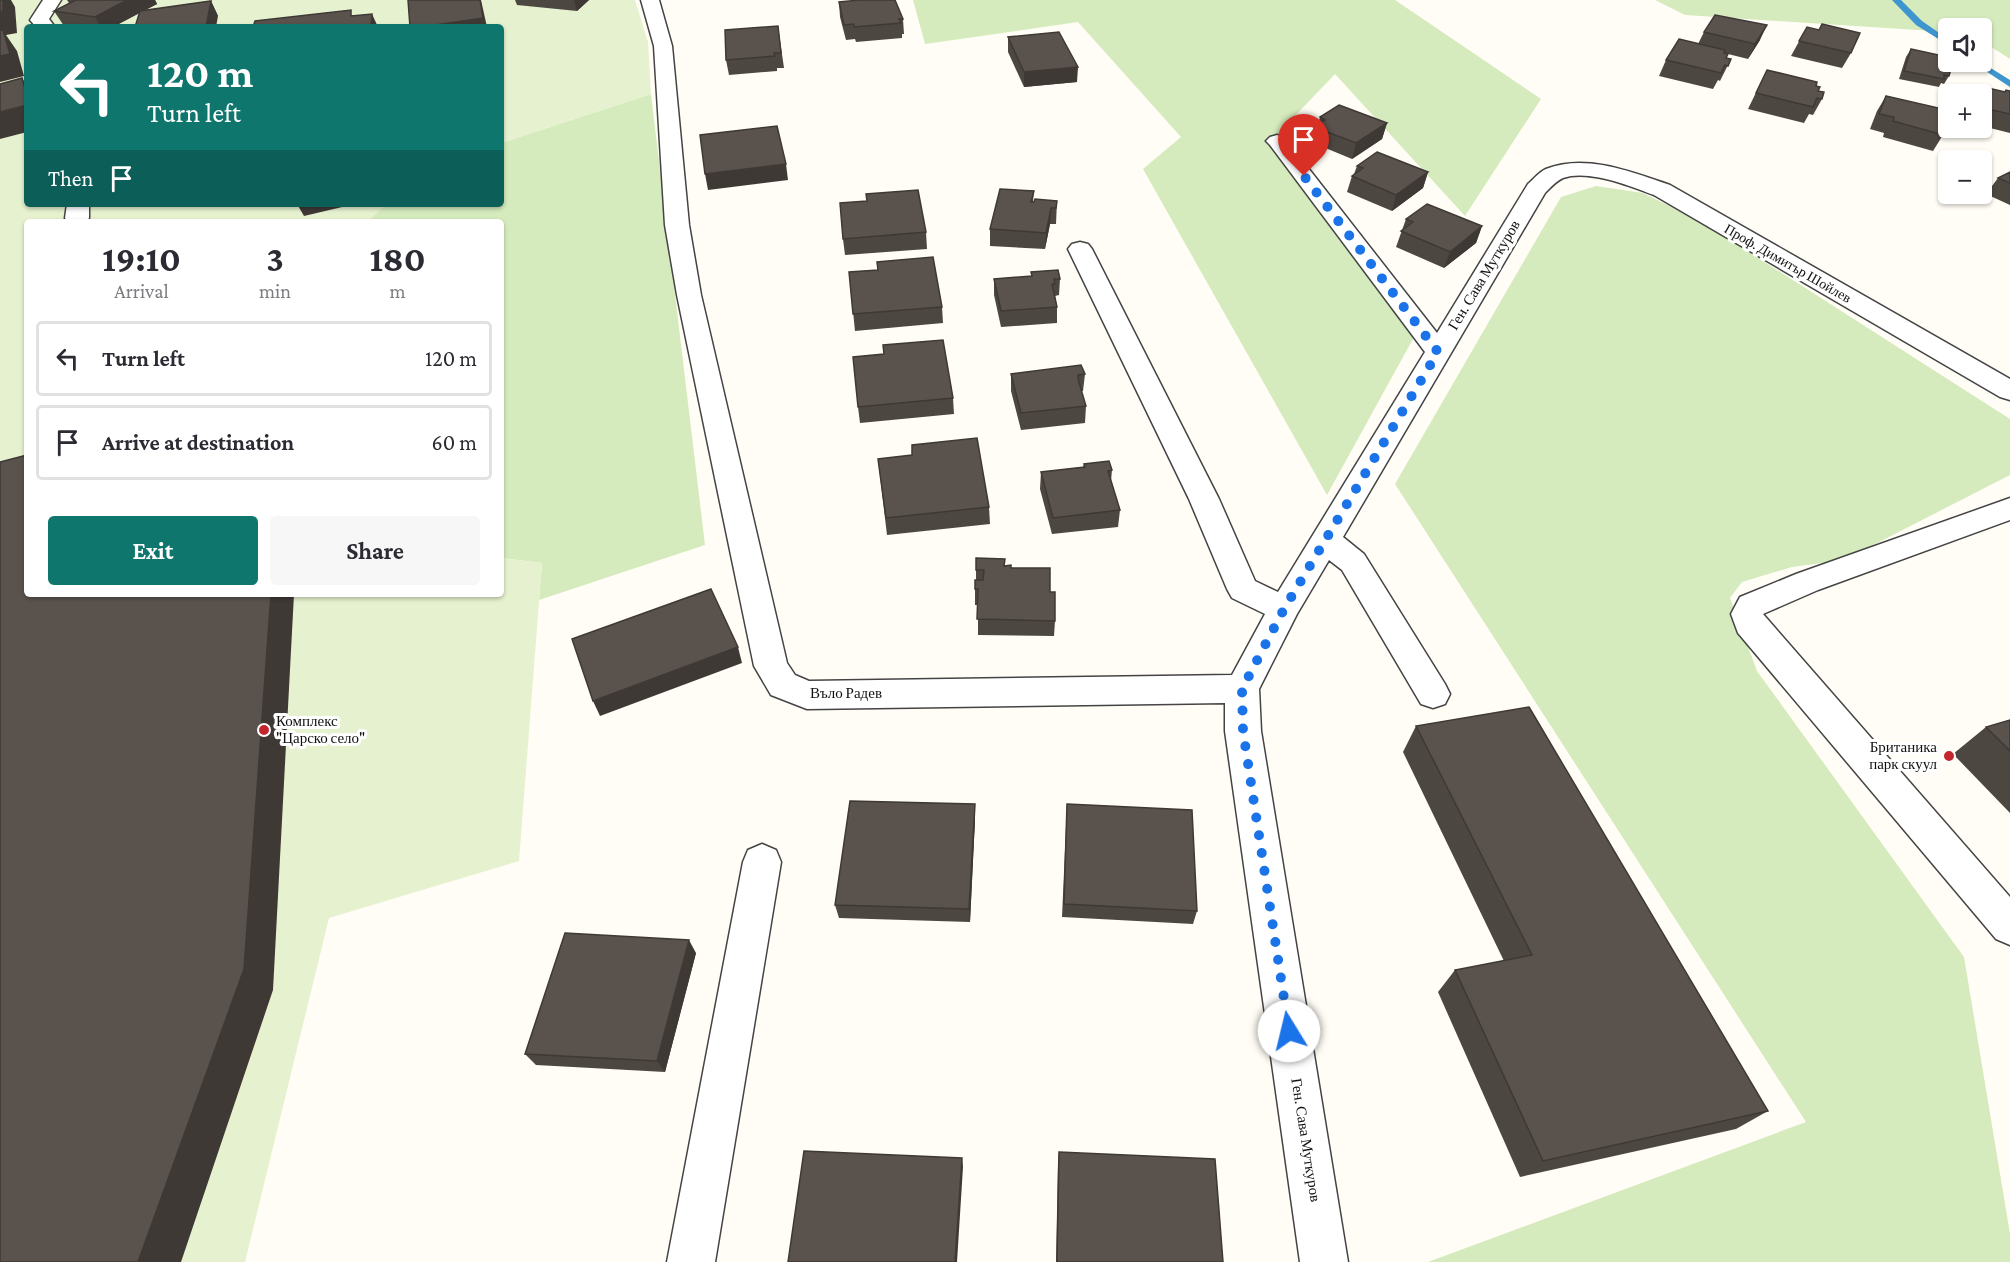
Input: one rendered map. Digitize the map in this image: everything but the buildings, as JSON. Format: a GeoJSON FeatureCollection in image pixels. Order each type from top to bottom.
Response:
{"type":"FeatureCollection","features":[{"type":"Feature","properties":{"kind":"street"},"geometry":{"type":"LineString","coordinates":[[43,24],[39,20],[52,0]]}},
{"type":"Feature","properties":{"kind":"street","name":"Въло Радев"},"geometry":{"type":"LineString","coordinates":[[650,0],[663,46],[677,225],[689,295],[771,666],[783,684],[807,695],[1242,689]]}},
{"type":"Feature","properties":{"kind":"street"},"geometry":{"type":"LineString","coordinates":[[1277,141],[1438,352]]}},
{"type":"Feature","properties":{"kind":"street","name":"Проф. Димитър Шойлев"},"geometry":{"type":"LineString","coordinates":[[1554,174],[1588,170],[1631,179],[1662,190],[2010,391]]}},
{"type":"Feature","properties":{"kind":"street","name":"Ген. Сава Муткуров"},"geometry":{"type":"LineString","coordinates":[[1324,1262],[1243,731],[1242,689],[1284,609],[1536,189],[1554,174]]}},
{"type":"Feature","properties":{"kind":"street"},"geometry":{"type":"LineString","coordinates":[[1080,249],[1204,499],[1243,589],[1284,609]]}},
{"type":"Feature","properties":{"kind":"street"},"geometry":{"type":"LineString","coordinates":[[2010,509],[1807,582],[1751,606],[1747,614],[1750,624],[2010,926]]}},
{"type":"Feature","properties":{"kind":"street"},"geometry":{"type":"LineString","coordinates":[[1325,540],[1353,562],[1433,694]]}},
{"type":"Feature","properties":{"kind":"street"},"geometry":{"type":"LineString","coordinates":[[691,1262],[762,862]]}},
{"type":"Feature","properties":{"kind":"green space","name":"Комплекс \"Царско село\""},"geometry":{"type":"Polygon","coordinates":[[[0,0],[635,0],[648,42],[651,94],[504,142],[504,24],[24,24],[24,207],[383,207],[370,219],[24,219],[24,597],[504,597],[504,558],[542,563],[519,861],[329,918],[245,1262],[0,1262],[0,0]]]}},
{"type":"Feature","properties":{"kind":"green space"},"geometry":{"type":"Polygon","coordinates":[[[913,0],[1395,0],[1541,99],[1465,216],[1335,74],[1272,140],[1419,328],[1327,495],[1143,169],[1181,137],[1078,22],[925,44],[913,0]]]}},
{"type":"Feature","properties":{"kind":"green space"},"geometry":{"type":"Polygon","coordinates":[[[1655,0],[2010,0],[2010,59],[1992,47],[1992,18],[1938,18],[1938,31],[1685,15],[1655,0]]]}},
{"type":"Feature","properties":{"kind":"green space"},"geometry":{"type":"Polygon","coordinates":[[[651,94],[705,545],[539,600],[542,563],[504,558],[504,219],[370,219],[383,207],[504,207],[504,142],[651,94]]]}},
{"type":"Feature","properties":{"kind":"green space"},"geometry":{"type":"Polygon","coordinates":[[[1596,186],[1643,193],[1702,222],[2010,419],[2010,475],[1844,560],[1792,567],[1742,582],[1730,598],[1757,671],[1964,957],[2010,1234],[2010,1262],[1428,1262],[1806,1122],[1395,484],[1561,197],[1596,186]]]}},
{"type":"Feature","properties":{"kind":"waterway"},"geometry":{"type":"LineString","coordinates":[[1896,0],[1919,23],[1938,36]]}},
{"type":"Feature","properties":{"kind":"waterway"},"geometry":{"type":"LineString","coordinates":[[1991,72],[2010,84]]}},
{"type":"Feature","properties":{"kind":"place","name":"Комплекс \"Царско село\""},"geometry":{"type":"Point","coordinates":[264,730]}},
{"type":"Feature","properties":{"kind":"place","name":"Британика парк скуул"},"geometry":{"type":"Point","coordinates":[1949,756]}},
{"type":"Feature","properties":{"kind":"route"},"geometry":{"type":"LineString","coordinates":[[1289,1031],[1243,731],[1242,689],[1284,609],[1438,352],[1304,176]]}}]}
